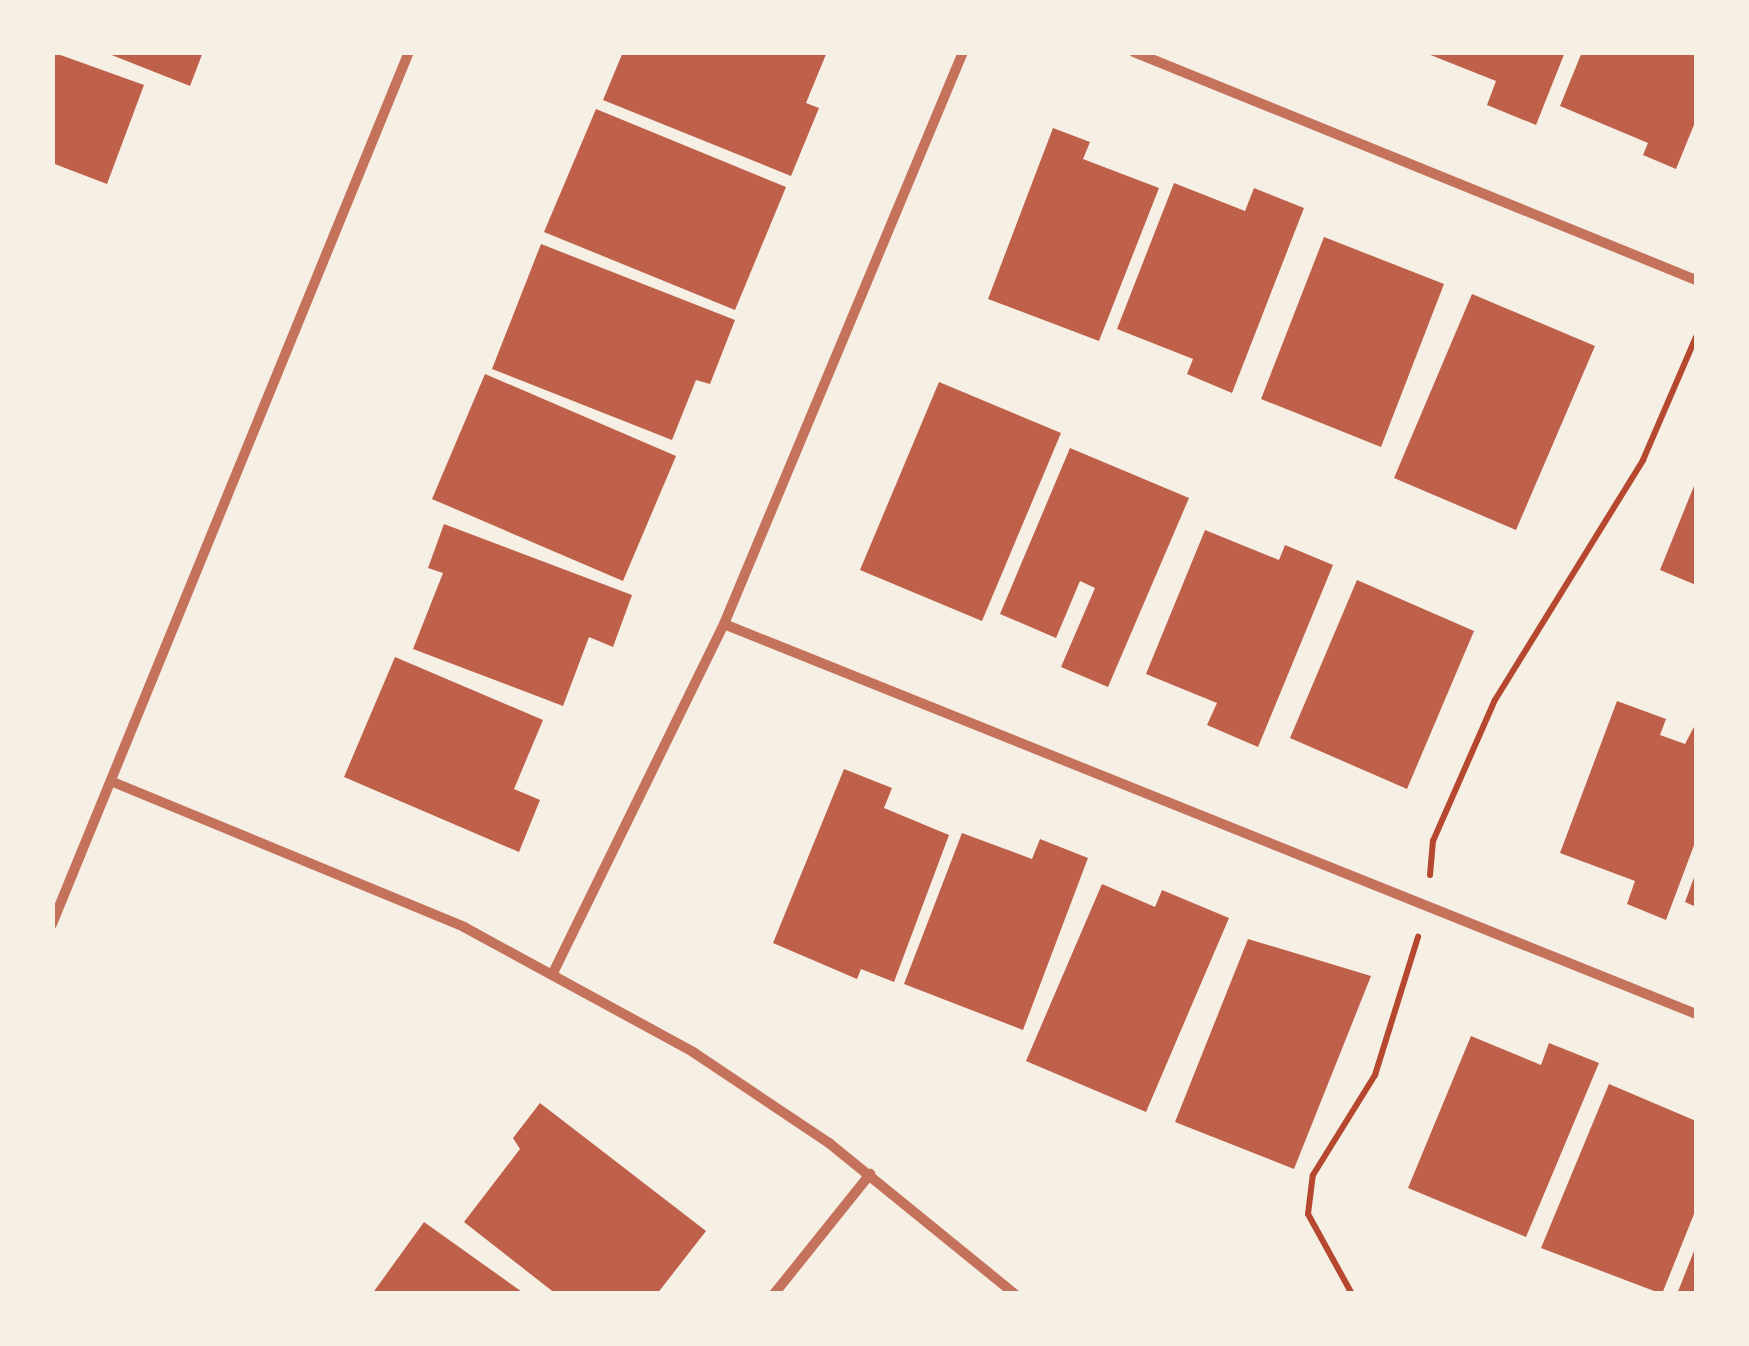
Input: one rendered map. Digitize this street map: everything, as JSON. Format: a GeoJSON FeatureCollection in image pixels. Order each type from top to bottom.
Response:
{"type":"FeatureCollection","features":[{"type":"Feature","properties":{"kind":"street"},"geometry":{"type":"LineString","coordinates":[[52,924],[114,782],[408,52]]}},
{"type":"Feature","properties":{"kind":"street"},"geometry":{"type":"LineString","coordinates":[[553,973],[724,624],[963,52]]}},
{"type":"Feature","properties":{"kind":"street"},"geometry":{"type":"LineString","coordinates":[[1134,52],[1696,280]]}},
{"type":"Feature","properties":{"kind":"street"},"geometry":{"type":"LineString","coordinates":[[724,624],[1696,1014]]}},
{"type":"Feature","properties":{"kind":"street"},"geometry":{"type":"LineString","coordinates":[[114,782],[464,927],[693,1052],[870,1174],[1016,1294]]}},
{"type":"Feature","properties":{"kind":"street"},"geometry":{"type":"LineString","coordinates":[[774,1294],[870,1174]]}},
{"type":"Feature","properties":{"kind":"path"},"geometry":{"type":"LineString","coordinates":[[1352,1294],[1308,1214],[1313,1175],[1375,1075],[1426,906],[1433,841],[1495,700],[1643,460],[1696,336]]}},
{"type":"Feature","properties":{"kind":"building"},"geometry":{"type":"Polygon","coordinates":[[[52,52],[144,85],[107,184],[52,163],[52,52]]]}},
{"type":"Feature","properties":{"kind":"building"},"geometry":{"type":"Polygon","coordinates":[[[104,52],[203,52],[190,86],[104,52]]]}},
{"type":"Feature","properties":{"kind":"building"},"geometry":{"type":"Polygon","coordinates":[[[623,52],[827,52],[806,103],[819,108],[791,176],[603,100],[623,52]]]}},
{"type":"Feature","properties":{"kind":"building"},"geometry":{"type":"Polygon","coordinates":[[[1423,52],[1565,52],[1536,125],[1487,105],[1496,81],[1423,52]]]}},
{"type":"Feature","properties":{"kind":"building"},"geometry":{"type":"Polygon","coordinates":[[[1582,52],[1696,52],[1696,120],[1676,169],[1643,155],[1648,143],[1560,106],[1582,52]]]}},
{"type":"Feature","properties":{"kind":"building"},"geometry":{"type":"Polygon","coordinates":[[[596,109],[786,187],[735,310],[544,232],[596,109]]]}},
{"type":"Feature","properties":{"kind":"building"},"geometry":{"type":"Polygon","coordinates":[[[1053,128],[1090,142],[1083,159],[1159,188],[1099,341],[988,299],[1053,128]]]}},
{"type":"Feature","properties":{"kind":"building"},"geometry":{"type":"Polygon","coordinates":[[[1174,183],[1245,211],[1254,188],[1304,208],[1232,393],[1187,374],[1193,359],[1117,329],[1174,183]]]}},
{"type":"Feature","properties":{"kind":"building"},"geometry":{"type":"Polygon","coordinates":[[[1324,237],[1444,284],[1381,447],[1261,399],[1324,237]]]}},
{"type":"Feature","properties":{"kind":"building"},"geometry":{"type":"Polygon","coordinates":[[[541,244],[735,320],[710,384],[696,380],[672,440],[492,369],[541,244]]]}},
{"type":"Feature","properties":{"kind":"building"},"geometry":{"type":"Polygon","coordinates":[[[1472,294],[1595,346],[1516,530],[1394,478],[1472,294]]]}},
{"type":"Feature","properties":{"kind":"building"},"geometry":{"type":"Polygon","coordinates":[[[485,374],[676,456],[623,581],[432,499],[485,374]]]}},
{"type":"Feature","properties":{"kind":"building"},"geometry":{"type":"Polygon","coordinates":[[[939,382],[1061,433],[982,621],[860,570],[939,382]]]}},
{"type":"Feature","properties":{"kind":"building"},"geometry":{"type":"Polygon","coordinates":[[[1070,448],[1189,498],[1108,687],[1061,667],[1095,588],[1080,581],[1056,638],[1000,614],[1070,448]]]}},
{"type":"Feature","properties":{"kind":"building"},"geometry":{"type":"Polygon","coordinates":[[[1696,481],[1696,585],[1660,570],[1696,481]]]}},
{"type":"Feature","properties":{"kind":"building"},"geometry":{"type":"Polygon","coordinates":[[[444,524],[632,595],[613,647],[589,637],[563,706],[413,649],[443,573],[428,568],[444,524]]]}},
{"type":"Feature","properties":{"kind":"building"},"geometry":{"type":"Polygon","coordinates":[[[1205,530],[1279,560],[1285,545],[1333,565],[1258,747],[1207,725],[1217,703],[1146,674],[1205,530]]]}},
{"type":"Feature","properties":{"kind":"building"},"geometry":{"type":"Polygon","coordinates":[[[1357,580],[1474,631],[1407,789],[1290,738],[1357,580]]]}},
{"type":"Feature","properties":{"kind":"building"},"geometry":{"type":"Polygon","coordinates":[[[395,657],[543,720],[514,789],[540,800],[519,852],[344,777],[395,657]]]}},
{"type":"Feature","properties":{"kind":"building"},"geometry":{"type":"Polygon","coordinates":[[[1617,701],[1666,719],[1660,735],[1685,744],[1696,723],[1696,840],[1666,920],[1627,904],[1635,881],[1560,853],[1617,701]]]}},
{"type":"Feature","properties":{"kind":"building"},"geometry":{"type":"Polygon","coordinates":[[[844,769],[892,788],[884,808],[949,835],[894,982],[861,969],[857,979],[773,943],[844,769]]]}},
{"type":"Feature","properties":{"kind":"building"},"geometry":{"type":"Polygon","coordinates":[[[962,833],[1032,859],[1040,839],[1088,858],[1023,1030],[904,984],[962,833]]]}},
{"type":"Feature","properties":{"kind":"building"},"geometry":{"type":"Polygon","coordinates":[[[1696,872],[1696,907],[1685,902],[1696,872]]]}},
{"type":"Feature","properties":{"kind":"building"},"geometry":{"type":"Polygon","coordinates":[[[1102,884],[1155,907],[1162,890],[1229,918],[1146,1112],[1026,1061],[1102,884]]]}},
{"type":"Feature","properties":{"kind":"building"},"geometry":{"type":"Polygon","coordinates":[[[1248,939],[1371,976],[1294,1169],[1175,1122],[1248,939]]]}},
{"type":"Feature","properties":{"kind":"building"},"geometry":{"type":"Polygon","coordinates":[[[1471,1036],[1541,1065],[1549,1043],[1599,1063],[1526,1237],[1408,1188],[1471,1036]]]}},
{"type":"Feature","properties":{"kind":"building"},"geometry":{"type":"Polygon","coordinates":[[[1609,1084],[1696,1121],[1696,1209],[1662,1294],[1541,1248],[1609,1084]]]}},
{"type":"Feature","properties":{"kind":"building"},"geometry":{"type":"Polygon","coordinates":[[[540,1103],[706,1231],[657,1294],[556,1294],[464,1222],[520,1149],[513,1138],[540,1103]]]}},
{"type":"Feature","properties":{"kind":"building"},"geometry":{"type":"Polygon","coordinates":[[[424,1222],[525,1294],[372,1294],[424,1222]]]}},
{"type":"Feature","properties":{"kind":"building"},"geometry":{"type":"Polygon","coordinates":[[[1696,1246],[1696,1294],[1677,1294],[1696,1246]]]}}]}
